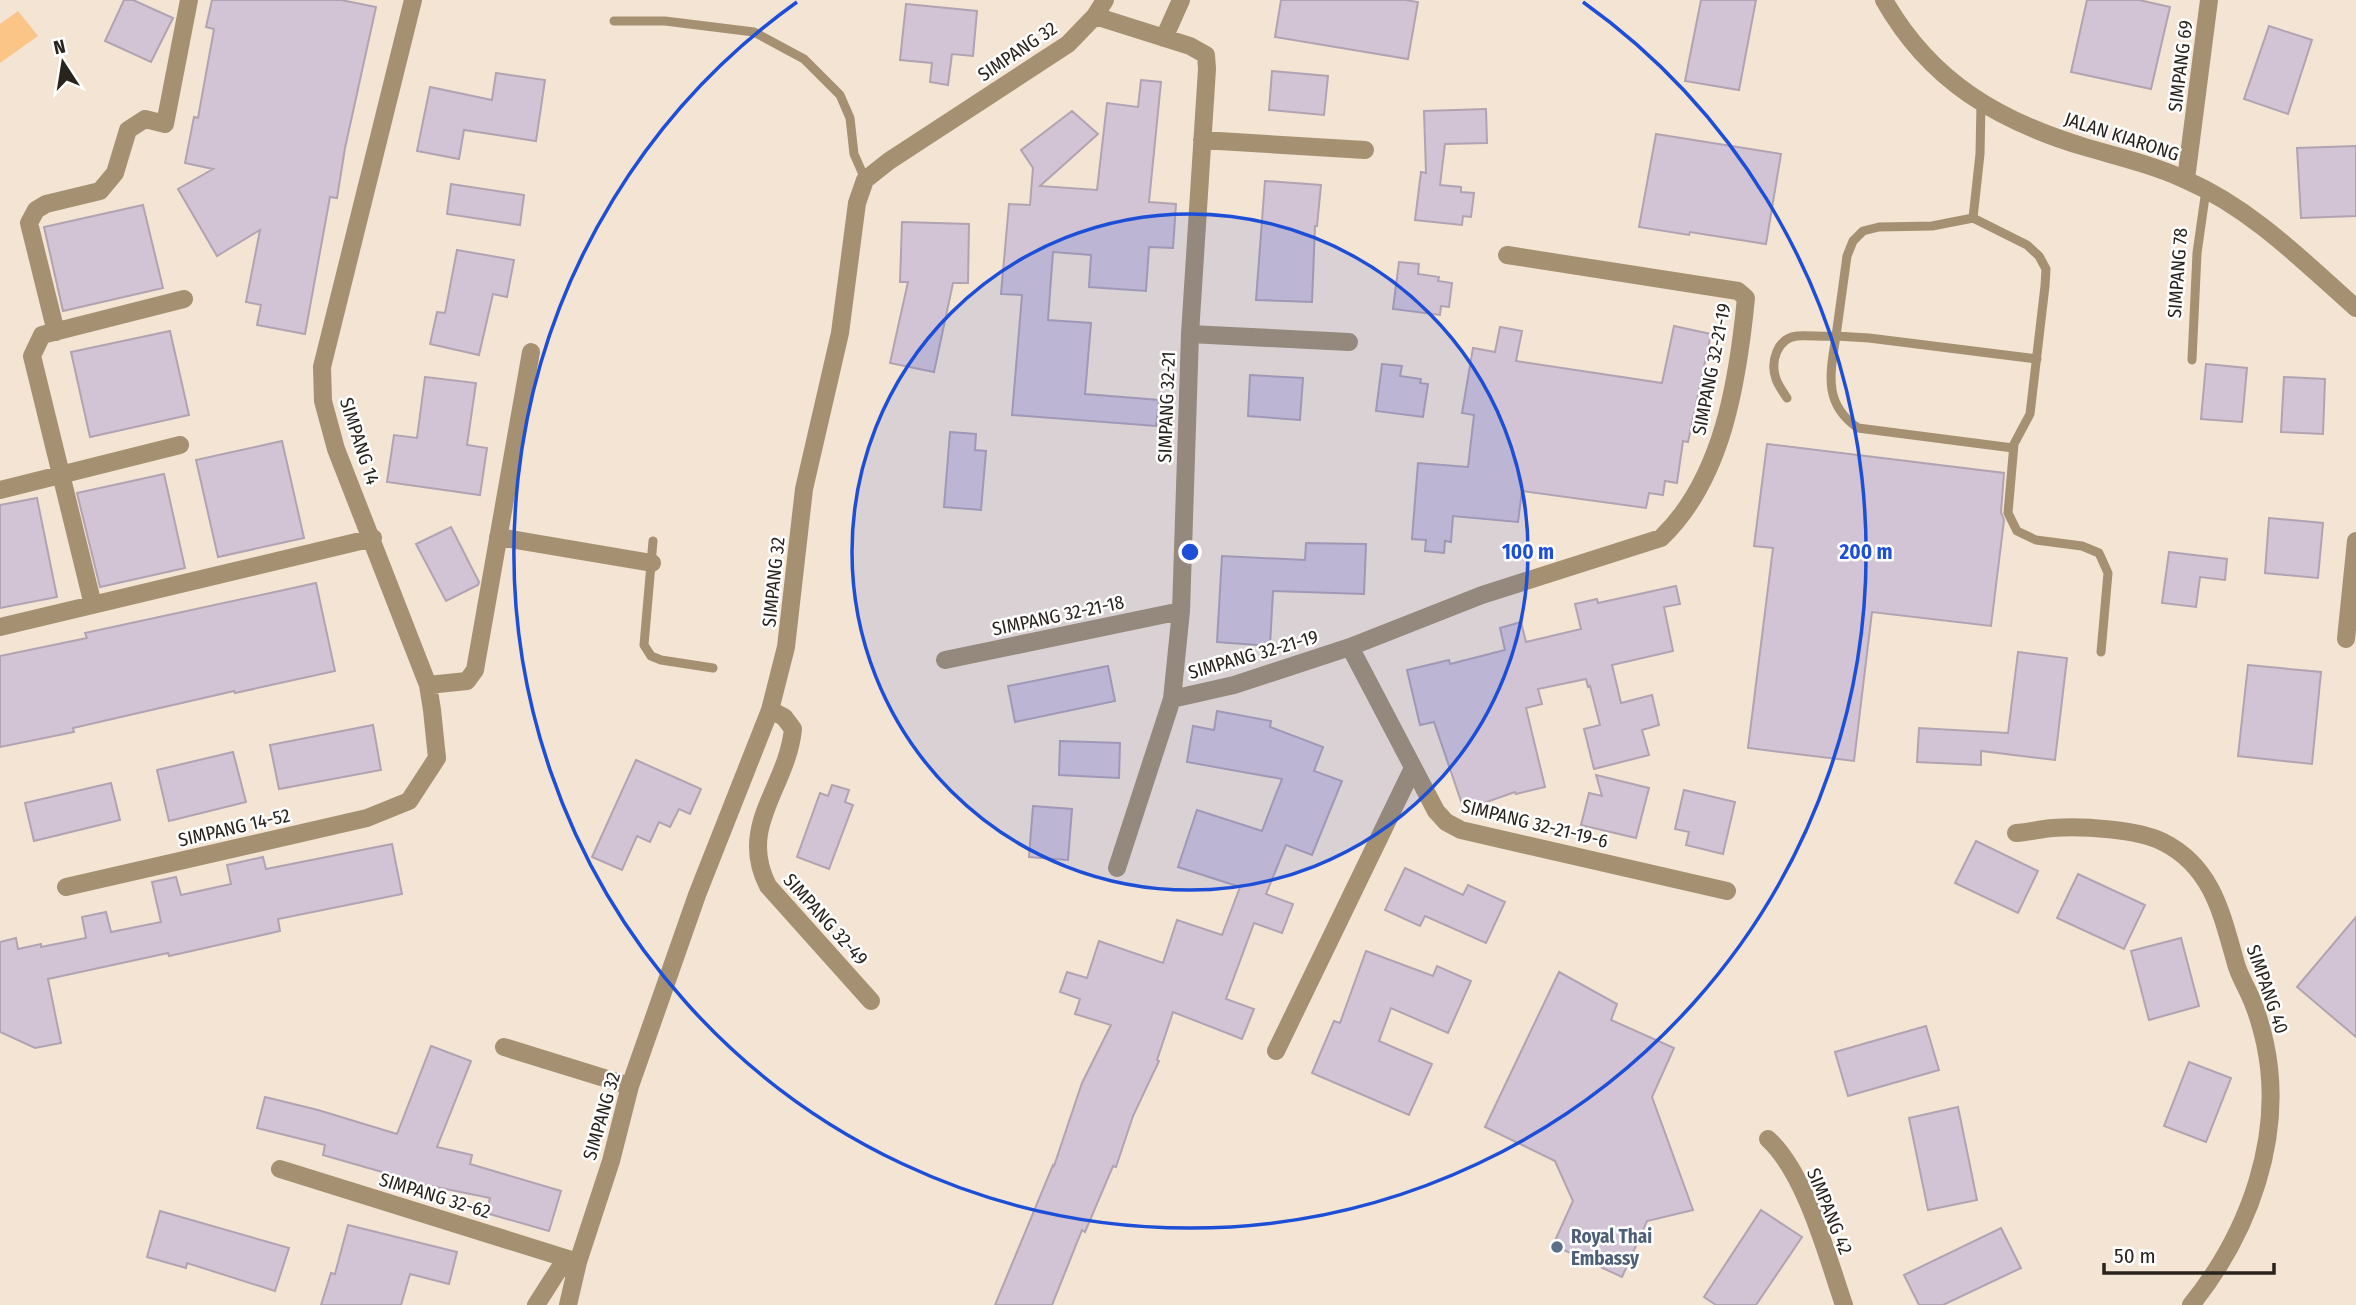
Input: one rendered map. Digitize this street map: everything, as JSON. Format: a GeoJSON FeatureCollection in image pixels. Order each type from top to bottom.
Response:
{"type":"FeatureCollection","features":[{"type":"Feature","properties":{"kind":"street"},"geometry":{"type":"LineString","coordinates":[[55,332],[29,223],[36,210],[46,204],[100,191],[115,173],[128,130],[145,119],[165,124],[189,0]]}},
{"type":"Feature","properties":{"kind":"street","name":"SIMPANG 14"},"geometry":{"type":"LineString","coordinates":[[410,801],[437,758],[428,685],[373,538],[336,449],[323,401],[322,367],[413,0]]}},
{"type":"Feature","properties":{"kind":"street","name":"SIMPANG 32"},"geometry":{"type":"LineString","coordinates":[[568,1305],[578,1262],[611,1161],[631,1086],[696,895],[770,710],[786,647],[804,489],[840,333],[857,203],[866,180],[889,160],[1068,44],[1095,16],[1105,0]]}},
{"type":"Feature","properties":{"kind":"street"},"geometry":{"type":"LineString","coordinates":[[1164,38],[1181,0]]}},
{"type":"Feature","properties":{"kind":"street","name":"JALAN KIARONG"},"geometry":{"type":"LineString","coordinates":[[1884,0],[1894,18],[1923,55],[1981,104],[2031,128],[2186,179],[2239,207],[2356,308]]}},
{"type":"Feature","properties":{"kind":"street","name":"SIMPANG 69"},"geometry":{"type":"LineString","coordinates":[[2186,179],[2209,0]]}},
{"type":"Feature","properties":{"kind":"street","name":"SIMPANG 32-21"},"geometry":{"type":"LineString","coordinates":[[1095,16],[1190,46],[1206,55],[1207,69],[1190,334],[1181,611],[1172,699],[1117,868]]}},
{"type":"Feature","properties":{"kind":"street"},"geometry":{"type":"LineString","coordinates":[[1202,140],[1365,150]]}},
{"type":"Feature","properties":{"kind":"street","name":"SIMPANG 32-21-19"},"geometry":{"type":"LineString","coordinates":[[1172,699],[1234,685],[1350,647],[1482,596],[1661,538],[1680,520],[1715,455],[1725,428],[1745,298],[1738,291],[1507,255]]}},
{"type":"Feature","properties":{"kind":"street"},"geometry":{"type":"LineString","coordinates":[[93,605],[32,356],[42,335],[184,299]]}},
{"type":"Feature","properties":{"kind":"street"},"geometry":{"type":"LineString","coordinates":[[1190,334],[1349,342]]}},
{"type":"Feature","properties":{"kind":"street"},"geometry":{"type":"LineString","coordinates":[[428,685],[467,681],[475,670],[530,352]]}},
{"type":"Feature","properties":{"kind":"street"},"geometry":{"type":"LineString","coordinates":[[0,490],[180,445]]}},
{"type":"Feature","properties":{"kind":"street"},"geometry":{"type":"LineString","coordinates":[[498,537],[652,563]]}},
{"type":"Feature","properties":{"kind":"street"},"geometry":{"type":"LineString","coordinates":[[0,627],[373,538]]}},
{"type":"Feature","properties":{"kind":"street"},"geometry":{"type":"LineString","coordinates":[[2346,639],[2356,541]]}},
{"type":"Feature","properties":{"kind":"street","name":"SIMPANG 32-21-18"},"geometry":{"type":"LineString","coordinates":[[944,660],[1181,611]]}},
{"type":"Feature","properties":{"kind":"street","name":"SIMPANG 32-21-19-6"},"geometry":{"type":"LineString","coordinates":[[1350,647],[1436,811],[1446,822],[1461,830],[1727,891]]}},
{"type":"Feature","properties":{"kind":"street","name":"SIMPANG 32-49"},"geometry":{"type":"LineString","coordinates":[[770,710],[784,717],[793,729],[791,747],[762,818],[757,839],[759,870],[768,887],[871,1001]]}},
{"type":"Feature","properties":{"kind":"street"},"geometry":{"type":"LineString","coordinates":[[1276,1051],[1413,768]]}},
{"type":"Feature","properties":{"kind":"street","name":"SIMPANG 14-52"},"geometry":{"type":"LineString","coordinates":[[66,887],[367,818],[410,801]]}},
{"type":"Feature","properties":{"kind":"street","name":"SIMPANG 40"},"geometry":{"type":"LineString","coordinates":[[2016,833],[2054,828],[2085,828],[2128,833],[2161,841],[2188,858],[2210,885],[2238,972],[2253,1003],[2265,1045],[2270,1093],[2267,1139],[2259,1179],[2245,1216],[2221,1263],[2191,1305]]}},
{"type":"Feature","properties":{"kind":"street"},"geometry":{"type":"LineString","coordinates":[[505,1047],[631,1086]]}},
{"type":"Feature","properties":{"kind":"street","name":"SIMPANG 42"},"geometry":{"type":"LineString","coordinates":[[1768,1139],[1782,1152],[1807,1202],[1844,1305]]}},
{"type":"Feature","properties":{"kind":"street","name":"SIMPANG 32-62"},"geometry":{"type":"LineString","coordinates":[[280,1169],[578,1262]]}},
{"type":"Feature","properties":{"kind":"street"},"geometry":{"type":"LineString","coordinates":[[536,1305],[559,1269],[578,1262]]}},
{"type":"Feature","properties":{"kind":"lane"},"geometry":{"type":"LineString","coordinates":[[614,21],[664,21],[754,32],[804,59],[840,95],[850,118],[854,154],[866,180]]}},
{"type":"Feature","properties":{"kind":"lane"},"geometry":{"type":"LineString","coordinates":[[1973,218],[1980,153],[1981,104]]}},
{"type":"Feature","properties":{"kind":"lane","name":"SIMPANG 78"},"geometry":{"type":"LineString","coordinates":[[2192,360],[2197,253],[2206,190]]}},
{"type":"Feature","properties":{"kind":"lane"},"geometry":{"type":"LineString","coordinates":[[2013,448],[1858,428],[1844,419],[1834,402],[1831,375],[1847,256],[1853,241],[1863,231],[1880,227],[1932,226],[1973,218],[2027,245],[2039,256],[2046,270],[2037,359],[2030,414],[2013,448],[2008,513],[2017,531],[2036,540],[2082,546],[2099,553],[2108,573],[2101,652]]}},
{"type":"Feature","properties":{"kind":"lane"},"geometry":{"type":"LineString","coordinates":[[1787,398],[1776,378],[1773,364],[1776,352],[1783,342],[1797,336],[1869,338],[2037,359]]}},
{"type":"Feature","properties":{"kind":"lane"},"geometry":{"type":"LineString","coordinates":[[653,541],[644,645],[651,656],[661,660],[713,667]]}},
{"type":"Feature","properties":{"kind":"shaded area"},"geometry":{"type":"Polygon","coordinates":[[[18,11],[38,36],[0,63],[0,24],[18,11]]]}},
{"type":"Feature","properties":{"kind":"building"},"geometry":{"type":"Polygon","coordinates":[[[124,0],[133,0],[173,18],[151,62],[105,41],[124,0]]]}},
{"type":"Feature","properties":{"kind":"building"},"geometry":{"type":"Polygon","coordinates":[[[212,0],[341,0],[376,7],[345,148],[337,198],[330,197],[305,334],[257,325],[261,305],[246,302],[260,230],[217,256],[178,189],[213,169],[185,163],[194,117],[198,118],[214,29],[206,27],[212,0]]]}},
{"type":"Feature","properties":{"kind":"building"},"geometry":{"type":"Polygon","coordinates":[[[1281,0],[1418,2],[1408,59],[1275,37],[1281,0]]]}},
{"type":"Feature","properties":{"kind":"building"},"geometry":{"type":"Polygon","coordinates":[[[1701,0],[1756,0],[1739,90],[1685,81],[1701,0]]]}},
{"type":"Feature","properties":{"kind":"building"},"geometry":{"type":"Polygon","coordinates":[[[2087,0],[2139,0],[2170,7],[2151,89],[2071,72],[2087,0]]]}},
{"type":"Feature","properties":{"kind":"building"},"geometry":{"type":"Polygon","coordinates":[[[906,4],[977,11],[973,56],[952,54],[948,85],[930,82],[932,63],[900,60],[906,4]]]}},
{"type":"Feature","properties":{"kind":"building"},"geometry":{"type":"Polygon","coordinates":[[[2269,26],[2312,40],[2288,114],[2244,99],[2269,26]]]}},
{"type":"Feature","properties":{"kind":"building"},"geometry":{"type":"Polygon","coordinates":[[[1272,71],[1328,76],[1324,115],[1269,110],[1272,71]]]}},
{"type":"Feature","properties":{"kind":"building"},"geometry":{"type":"Polygon","coordinates":[[[496,73],[545,80],[536,141],[464,130],[459,159],[417,151],[430,87],[492,100],[496,73]]]}},
{"type":"Feature","properties":{"kind":"building"},"geometry":{"type":"Polygon","coordinates":[[[1141,80],[1161,82],[1149,202],[1176,204],[1173,248],[1149,247],[1146,291],[1089,287],[1091,255],[1053,252],[1048,320],[1091,323],[1085,394],[1159,400],[1156,426],[1012,415],[1022,295],[1001,294],[1009,204],[1030,205],[1033,168],[1021,150],[1072,111],[1098,134],[1040,186],[1097,190],[1107,103],[1138,107],[1141,80]]]}},
{"type":"Feature","properties":{"kind":"building"},"geometry":{"type":"Polygon","coordinates":[[[1486,109],[1487,143],[1445,144],[1440,185],[1461,187],[1461,192],[1474,193],[1471,217],[1463,216],[1462,225],[1415,220],[1421,172],[1426,173],[1424,111],[1486,109]]]}},
{"type":"Feature","properties":{"kind":"building"},"geometry":{"type":"Polygon","coordinates":[[[1656,134],[1781,154],[1766,244],[1639,227],[1656,134]]]}},
{"type":"Feature","properties":{"kind":"building"},"geometry":{"type":"Polygon","coordinates":[[[2356,146],[2356,216],[2301,218],[2297,148],[2356,146]]]}},
{"type":"Feature","properties":{"kind":"building"},"geometry":{"type":"Polygon","coordinates":[[[1265,181],[1321,185],[1315,226],[1312,302],[1256,300],[1265,181]]]}},
{"type":"Feature","properties":{"kind":"building"},"geometry":{"type":"Polygon","coordinates":[[[451,184],[524,195],[520,225],[447,214],[451,184]]]}},
{"type":"Feature","properties":{"kind":"building"},"geometry":{"type":"Polygon","coordinates":[[[143,205],[163,288],[63,311],[44,227],[143,205]]]}},
{"type":"Feature","properties":{"kind":"building"},"geometry":{"type":"Polygon","coordinates":[[[902,222],[969,224],[968,283],[953,283],[934,372],[890,363],[908,282],[900,282],[902,222]]]}},
{"type":"Feature","properties":{"kind":"building"},"geometry":{"type":"Polygon","coordinates":[[[457,250],[514,260],[507,297],[493,294],[479,355],[430,344],[437,312],[445,313],[457,250]]]}},
{"type":"Feature","properties":{"kind":"building"},"geometry":{"type":"Polygon","coordinates":[[[1399,262],[1419,264],[1418,274],[1439,277],[1438,281],[1452,283],[1449,307],[1441,306],[1440,315],[1393,309],[1399,262]]]}},
{"type":"Feature","properties":{"kind":"building"},"geometry":{"type":"Polygon","coordinates":[[[1674,326],[1711,334],[1688,442],[1683,441],[1677,483],[1665,481],[1663,495],[1649,493],[1646,508],[1522,491],[1518,522],[1453,516],[1451,542],[1445,541],[1444,553],[1425,551],[1426,540],[1412,539],[1418,463],[1468,467],[1474,415],[1462,413],[1473,348],[1495,352],[1500,327],[1522,331],[1516,361],[1662,383],[1674,326]]]}},
{"type":"Feature","properties":{"kind":"building"},"geometry":{"type":"Polygon","coordinates":[[[170,331],[189,415],[90,437],[71,352],[170,331]]]}},
{"type":"Feature","properties":{"kind":"building"},"geometry":{"type":"Polygon","coordinates":[[[1382,364],[1402,366],[1400,376],[1421,379],[1420,383],[1428,384],[1423,417],[1376,411],[1382,364]]]}},
{"type":"Feature","properties":{"kind":"building"},"geometry":{"type":"Polygon","coordinates":[[[2206,364],[2247,368],[2242,422],[2201,419],[2206,364]]]}},
{"type":"Feature","properties":{"kind":"building"},"geometry":{"type":"Polygon","coordinates":[[[1250,375],[1303,378],[1300,420],[1248,416],[1250,375]]]}},
{"type":"Feature","properties":{"kind":"building"},"geometry":{"type":"Polygon","coordinates":[[[425,377],[476,383],[467,445],[487,448],[480,495],[387,482],[394,435],[417,438],[425,377]]]}},
{"type":"Feature","properties":{"kind":"building"},"geometry":{"type":"Polygon","coordinates":[[[2284,377],[2325,379],[2323,434],[2281,432],[2284,377]]]}},
{"type":"Feature","properties":{"kind":"building"},"geometry":{"type":"Polygon","coordinates":[[[950,432],[976,434],[975,450],[986,451],[981,510],[944,507],[950,432]]]}},
{"type":"Feature","properties":{"kind":"building"},"geometry":{"type":"Polygon","coordinates":[[[282,441],[304,538],[218,557],[196,460],[282,441]]]}},
{"type":"Feature","properties":{"kind":"building"},"geometry":{"type":"Polygon","coordinates":[[[1767,444],[2004,473],[2001,512],[2004,520],[1991,626],[1872,612],[1854,761],[1748,748],[1773,548],[1754,546],[1767,444]]]}},
{"type":"Feature","properties":{"kind":"building"},"geometry":{"type":"Polygon","coordinates":[[[164,474],[185,568],[100,587],[77,493],[164,474]]]}},
{"type":"Feature","properties":{"kind":"building"},"geometry":{"type":"Polygon","coordinates":[[[37,498],[57,597],[0,608],[0,505],[37,498]]]}},
{"type":"Feature","properties":{"kind":"building"},"geometry":{"type":"Polygon","coordinates":[[[2269,518],[2323,523],[2318,578],[2265,573],[2269,518]]]}},
{"type":"Feature","properties":{"kind":"building"},"geometry":{"type":"Polygon","coordinates":[[[451,527],[479,582],[478,585],[446,601],[416,544],[451,527]]]}},
{"type":"Feature","properties":{"kind":"building"},"geometry":{"type":"Polygon","coordinates":[[[1306,543],[1366,544],[1364,594],[1273,591],[1270,646],[1217,642],[1222,556],[1305,560],[1306,543]]]}},
{"type":"Feature","properties":{"kind":"building"},"geometry":{"type":"Polygon","coordinates":[[[2169,552],[2227,559],[2225,580],[2200,577],[2196,607],[2162,603],[2169,552]]]}},
{"type":"Feature","properties":{"kind":"building"},"geometry":{"type":"Polygon","coordinates":[[[316,583],[335,671],[235,693],[234,691],[73,728],[74,732],[0,747],[0,656],[87,638],[85,633],[316,583]]]}},
{"type":"Feature","properties":{"kind":"building"},"geometry":{"type":"Polygon","coordinates":[[[1676,586],[1680,604],[1664,607],[1673,651],[1612,665],[1621,703],[1652,695],[1659,725],[1642,730],[1649,755],[1594,769],[1584,729],[1600,725],[1586,679],[1538,689],[1542,704],[1526,708],[1545,787],[1516,794],[1515,792],[1464,810],[1434,722],[1420,725],[1407,670],[1449,660],[1450,664],[1505,650],[1500,628],[1521,622],[1526,642],[1581,629],[1575,604],[1597,599],[1598,603],[1676,586]]]}},
{"type":"Feature","properties":{"kind":"building"},"geometry":{"type":"Polygon","coordinates":[[[2018,652],[2067,658],[2055,760],[1981,751],[1981,765],[1917,762],[1919,728],[2008,733],[2018,652]]]}},
{"type":"Feature","properties":{"kind":"building"},"geometry":{"type":"Polygon","coordinates":[[[2248,665],[2321,672],[2312,764],[2238,756],[2248,665]]]}},
{"type":"Feature","properties":{"kind":"building"},"geometry":{"type":"Polygon","coordinates":[[[1108,666],[1115,701],[1015,722],[1008,686],[1108,666]]]}},
{"type":"Feature","properties":{"kind":"building"},"geometry":{"type":"Polygon","coordinates":[[[1217,711],[1271,721],[1270,727],[1323,747],[1314,771],[1342,781],[1312,855],[1286,845],[1266,894],[1293,904],[1282,933],[1254,923],[1226,999],[1254,1009],[1242,1039],[1173,1012],[1157,1060],[1159,1061],[1133,1116],[1116,1167],[1113,1166],[1085,1232],[1082,1230],[1052,1305],[995,1305],[1054,1166],[1082,1083],[1111,1025],[1075,1014],[1080,999],[1060,992],[1067,972],[1087,978],[1099,941],[1163,963],[1177,920],[1222,935],[1240,887],[1178,867],[1197,810],[1262,831],[1282,779],[1187,762],[1193,726],[1214,730],[1217,711]]]}},
{"type":"Feature","properties":{"kind":"building"},"geometry":{"type":"Polygon","coordinates":[[[373,725],[381,770],[279,789],[270,745],[373,725]]]}},
{"type":"Feature","properties":{"kind":"building"},"geometry":{"type":"Polygon","coordinates":[[[1060,741],[1120,743],[1119,778],[1059,775],[1060,741]]]}},
{"type":"Feature","properties":{"kind":"building"},"geometry":{"type":"Polygon","coordinates":[[[233,752],[246,802],[169,821],[157,770],[233,752]]]}},
{"type":"Feature","properties":{"kind":"building"},"geometry":{"type":"Polygon","coordinates":[[[636,760],[701,789],[690,814],[679,809],[670,827],[659,822],[650,842],[637,836],[622,870],[592,857],[636,760]]]}},
{"type":"Feature","properties":{"kind":"building"},"geometry":{"type":"Polygon","coordinates":[[[1596,775],[1649,788],[1636,838],[1581,825],[1589,793],[1602,796],[1596,775]]]}},
{"type":"Feature","properties":{"kind":"building"},"geometry":{"type":"Polygon","coordinates":[[[111,783],[120,820],[34,841],[25,803],[111,783]]]}},
{"type":"Feature","properties":{"kind":"building"},"geometry":{"type":"Polygon","coordinates":[[[832,785],[849,790],[845,802],[853,805],[829,869],[797,857],[820,793],[828,796],[832,785]]]}},
{"type":"Feature","properties":{"kind":"building"},"geometry":{"type":"Polygon","coordinates":[[[1684,790],[1735,802],[1723,854],[1686,845],[1689,832],[1675,829],[1684,790]]]}},
{"type":"Feature","properties":{"kind":"building"},"geometry":{"type":"Polygon","coordinates":[[[1033,806],[1072,809],[1068,860],[1029,857],[1033,806]]]}},
{"type":"Feature","properties":{"kind":"building"},"geometry":{"type":"Polygon","coordinates":[[[1976,841],[2038,871],[2018,913],[1955,883],[1976,841]]]}},
{"type":"Feature","properties":{"kind":"building"},"geometry":{"type":"Polygon","coordinates":[[[392,844],[402,894],[278,919],[280,931],[48,979],[61,1043],[35,1048],[0,1032],[0,942],[16,938],[18,949],[86,938],[82,917],[106,912],[111,932],[161,922],[152,882],[176,877],[181,895],[231,884],[227,865],[263,857],[266,869],[392,844]]]}},
{"type":"Feature","properties":{"kind":"building"},"geometry":{"type":"Polygon","coordinates":[[[1405,868],[1463,895],[1468,885],[1505,902],[1486,943],[1425,916],[1420,926],[1385,910],[1405,868]]]}},
{"type":"Feature","properties":{"kind":"building"},"geometry":{"type":"Polygon","coordinates":[[[2078,874],[2145,905],[2124,949],[2057,918],[2078,874]]]}},
{"type":"Feature","properties":{"kind":"building"},"geometry":{"type":"Polygon","coordinates":[[[2356,917],[2356,1037],[2297,987],[2356,917]]]}},
{"type":"Feature","properties":{"kind":"building"},"geometry":{"type":"Polygon","coordinates":[[[2181,938],[2199,1006],[2149,1020],[2131,951],[2181,938]]]}},
{"type":"Feature","properties":{"kind":"building"},"geometry":{"type":"Polygon","coordinates":[[[1366,951],[1433,976],[1437,966],[1471,981],[1448,1033],[1391,1008],[1379,1041],[1432,1064],[1409,1115],[1312,1073],[1334,1021],[1340,1023],[1366,951]]]}},
{"type":"Feature","properties":{"kind":"building"},"geometry":{"type":"Polygon","coordinates":[[[1559,972],[1617,1004],[1611,1020],[1674,1048],[1652,1097],[1693,1210],[1647,1221],[1622,1277],[1553,1245],[1573,1201],[1555,1161],[1485,1127],[1559,972]]]}},
{"type":"Feature","properties":{"kind":"building"},"geometry":{"type":"Polygon","coordinates":[[[1926,1026],[1939,1070],[1848,1096],[1835,1052],[1926,1026]]]}},
{"type":"Feature","properties":{"kind":"building"},"geometry":{"type":"Polygon","coordinates":[[[431,1046],[471,1061],[437,1147],[472,1155],[470,1164],[561,1191],[549,1231],[486,1213],[490,1198],[402,1180],[403,1178],[323,1155],[325,1145],[257,1128],[265,1097],[397,1134],[431,1046]]]}},
{"type":"Feature","properties":{"kind":"building"},"geometry":{"type":"Polygon","coordinates":[[[2189,1062],[2231,1078],[2206,1142],[2164,1126],[2189,1062]]]}},
{"type":"Feature","properties":{"kind":"building"},"geometry":{"type":"Polygon","coordinates":[[[1958,1107],[1977,1200],[1928,1210],[1909,1118],[1958,1107]]]}},
{"type":"Feature","properties":{"kind":"building"},"geometry":{"type":"Polygon","coordinates":[[[1761,1210],[1802,1237],[1756,1305],[1716,1305],[1704,1297],[1761,1210]]]}},
{"type":"Feature","properties":{"kind":"building"},"geometry":{"type":"Polygon","coordinates":[[[160,1211],[289,1248],[275,1291],[187,1263],[186,1268],[147,1257],[160,1211]]]}},
{"type":"Feature","properties":{"kind":"building"},"geometry":{"type":"Polygon","coordinates":[[[348,1225],[457,1252],[449,1284],[410,1274],[401,1305],[321,1305],[331,1273],[335,1274],[348,1225]]]}},
{"type":"Feature","properties":{"kind":"building"},"geometry":{"type":"Polygon","coordinates":[[[2001,1228],[2021,1268],[1943,1305],[1919,1305],[1904,1275],[2001,1228]]]}},
{"type":"Feature","properties":{"kind":"place","name":"Royal Thai Embassy"},"geometry":{"type":"Point","coordinates":[1557,1247]}}]}
